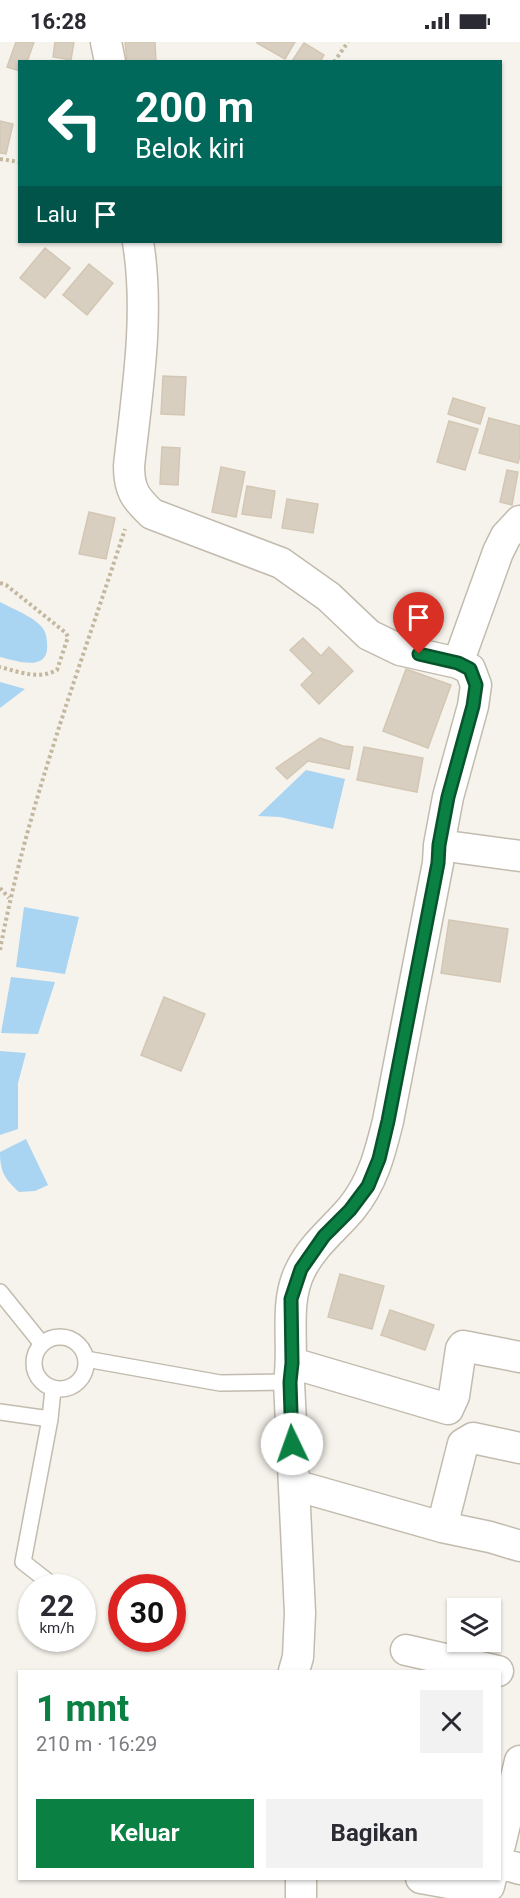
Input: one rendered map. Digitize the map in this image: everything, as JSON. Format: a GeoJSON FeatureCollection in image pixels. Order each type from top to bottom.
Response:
{"type":"FeatureCollection","features":[{"type":"Feature","properties":{"kind":"street"},"geometry":{"type":"LineString","coordinates":[[106,42],[110,60]]}},
{"type":"Feature","properties":{"kind":"street"},"geometry":{"type":"LineString","coordinates":[[138,243],[143,270],[141,346],[129,466],[129,479],[135,498],[152,514],[281,563],[328,597],[369,635],[400,650],[458,663],[470,669],[476,685],[473,706],[448,797],[438,863],[379,1159],[368,1186],[350,1210],[324,1236],[301,1269],[291,1299],[294,1485],[300,1613],[298,1657],[294,1670]]}},
{"type":"Feature","properties":{"kind":"street"},"geometry":{"type":"LineString","coordinates":[[458,663],[498,552],[506,536],[520,521]]}},
{"type":"Feature","properties":{"kind":"street"},"geometry":{"type":"LineString","coordinates":[[439,845],[520,856]]}},
{"type":"Feature","properties":{"kind":"street"},"geometry":{"type":"LineString","coordinates":[[291,1373],[448,1409],[454,1396],[463,1346],[520,1357]]}},
{"type":"Feature","properties":{"kind":"street"},"geometry":{"type":"LineString","coordinates":[[442,1527],[464,1444],[473,1438],[520,1448]]}},
{"type":"Feature","properties":{"kind":"street"},"geometry":{"type":"LineString","coordinates":[[294,1485],[442,1527],[520,1546]]}},
{"type":"Feature","properties":{"kind":"street"},"geometry":{"type":"LineString","coordinates":[[406,1650],[495,1670]]}},
{"type":"Feature","properties":{"kind":"street"},"geometry":{"type":"LineString","coordinates":[[501,1671],[520,1676]]}},
{"type":"Feature","properties":{"kind":"street"},"geometry":{"type":"LineString","coordinates":[[501,1836],[506,1792],[520,1761]]}},
{"type":"Feature","properties":{"kind":"street"},"geometry":{"type":"LineString","coordinates":[[501,1863],[520,1869]]}},
{"type":"Feature","properties":{"kind":"street"},"geometry":{"type":"LineString","coordinates":[[301,1880],[301,1898]]}},
{"type":"Feature","properties":{"kind":"street"},"geometry":{"type":"LineString","coordinates":[[432,1880],[482,1889],[489,1886],[490,1880]]}},
{"type":"Feature","properties":{"kind":"lane"},"geometry":{"type":"LineString","coordinates":[[0,1292],[42,1344]]}},
{"type":"Feature","properties":{"kind":"lane"},"geometry":{"type":"LineString","coordinates":[[50,1338],[69,1338],[83,1350],[86,1370],[74,1386],[64,1390],[53,1389],[38,1378],[33,1360],[42,1344],[50,1338]]}},
{"type":"Feature","properties":{"kind":"lane"},"geometry":{"type":"LineString","coordinates":[[86,1359],[220,1383],[291,1373]]}},
{"type":"Feature","properties":{"kind":"lane"},"geometry":{"type":"LineString","coordinates":[[38,1574],[23,1562],[50,1419],[53,1389]]}},
{"type":"Feature","properties":{"kind":"lane"},"geometry":{"type":"LineString","coordinates":[[0,1412],[50,1419]]}},
{"type":"Feature","properties":{"kind":"path"},"geometry":{"type":"LineString","coordinates":[[335,60],[348,42]]}},
{"type":"Feature","properties":{"kind":"path"},"geometry":{"type":"LineString","coordinates":[[0,159],[18,162]]}},
{"type":"Feature","properties":{"kind":"path"},"geometry":{"type":"LineString","coordinates":[[0,950],[10,898],[32,814],[135,498]]}},
{"type":"Feature","properties":{"kind":"path"},"geometry":{"type":"LineString","coordinates":[[0,583],[6,585],[58,626],[68,637],[57,670],[49,674],[37,676],[0,667]]}},
{"type":"Feature","properties":{"kind":"path"},"geometry":{"type":"LineString","coordinates":[[0,888],[10,898]]}},
{"type":"Feature","properties":{"kind":"water"},"geometry":{"type":"Polygon","coordinates":[[[0,602],[27,615],[37,622],[46,634],[47,652],[38,662],[15,661],[0,657],[0,602]]]}},
{"type":"Feature","properties":{"kind":"water"},"geometry":{"type":"Polygon","coordinates":[[[0,682],[25,689],[0,708],[0,682]]]}},
{"type":"Feature","properties":{"kind":"water"},"geometry":{"type":"Polygon","coordinates":[[[306,770],[345,779],[333,829],[280,817],[258,816],[306,770]]]}},
{"type":"Feature","properties":{"kind":"water"},"geometry":{"type":"Polygon","coordinates":[[[24,907],[79,917],[65,974],[16,967],[24,907]]]}},
{"type":"Feature","properties":{"kind":"water"},"geometry":{"type":"Polygon","coordinates":[[[11,977],[55,982],[38,1034],[1,1033],[11,977]]]}},
{"type":"Feature","properties":{"kind":"water"},"geometry":{"type":"Polygon","coordinates":[[[0,1051],[26,1053],[18,1083],[18,1129],[0,1135],[0,1051]]]}},
{"type":"Feature","properties":{"kind":"water"},"geometry":{"type":"Polygon","coordinates":[[[26,1139],[48,1185],[35,1191],[19,1192],[4,1175],[0,1152],[26,1139]]]}},
{"type":"Feature","properties":{"kind":"building"},"geometry":{"type":"Polygon","coordinates":[[[16,42],[34,42],[28,60],[18,60],[18,70],[7,67],[16,42]]]}},
{"type":"Feature","properties":{"kind":"building"},"geometry":{"type":"Polygon","coordinates":[[[55,42],[74,42],[71,60],[53,57],[55,42]]]}},
{"type":"Feature","properties":{"kind":"building"},"geometry":{"type":"Polygon","coordinates":[[[125,42],[155,42],[156,60],[127,60],[125,42]]]}},
{"type":"Feature","properties":{"kind":"building"},"geometry":{"type":"Polygon","coordinates":[[[257,42],[295,42],[285,59],[257,42]]]}},
{"type":"Feature","properties":{"kind":"building"},"geometry":{"type":"Polygon","coordinates":[[[304,43],[324,55],[321,60],[293,60],[304,43]]]}},
{"type":"Feature","properties":{"kind":"building"},"geometry":{"type":"Polygon","coordinates":[[[0,121],[13,124],[6,154],[0,153],[0,121]]]}},
{"type":"Feature","properties":{"kind":"building"},"geometry":{"type":"Polygon","coordinates":[[[45,248],[70,268],[45,298],[20,278],[45,248]]]}},
{"type":"Feature","properties":{"kind":"building"},"geometry":{"type":"Polygon","coordinates":[[[89,264],[113,283],[87,315],[63,295],[89,264]]]}},
{"type":"Feature","properties":{"kind":"building"},"geometry":{"type":"Polygon","coordinates":[[[163,376],[186,377],[184,415],[161,414],[163,376]]]}},
{"type":"Feature","properties":{"kind":"building"},"geometry":{"type":"Polygon","coordinates":[[[453,398],[485,408],[480,424],[448,414],[453,398]]]}},
{"type":"Feature","properties":{"kind":"building"},"geometry":{"type":"Polygon","coordinates":[[[489,418],[520,426],[518,463],[479,453],[489,418]]]}},
{"type":"Feature","properties":{"kind":"building"},"geometry":{"type":"Polygon","coordinates":[[[449,421],[478,429],[465,470],[437,462],[449,421]]]}},
{"type":"Feature","properties":{"kind":"building"},"geometry":{"type":"Polygon","coordinates":[[[162,447],[180,448],[178,485],[160,484],[162,447]]]}},
{"type":"Feature","properties":{"kind":"building"},"geometry":{"type":"Polygon","coordinates":[[[221,467],[245,472],[236,517],[212,512],[221,467]]]}},
{"type":"Feature","properties":{"kind":"building"},"geometry":{"type":"Polygon","coordinates":[[[507,470],[518,472],[512,505],[500,502],[507,470]]]}},
{"type":"Feature","properties":{"kind":"building"},"geometry":{"type":"Polygon","coordinates":[[[247,486],[275,491],[271,518],[242,514],[247,486]]]}},
{"type":"Feature","properties":{"kind":"building"},"geometry":{"type":"Polygon","coordinates":[[[287,499],[318,504],[313,533],[282,528],[287,499]]]}},
{"type":"Feature","properties":{"kind":"building"},"geometry":{"type":"Polygon","coordinates":[[[89,512],[115,518],[106,559],[79,554],[89,512]]]}},
{"type":"Feature","properties":{"kind":"building"},"geometry":{"type":"Polygon","coordinates":[[[303,638],[321,656],[329,647],[353,671],[319,704],[301,685],[313,673],[290,650],[303,638]]]}},
{"type":"Feature","properties":{"kind":"building"},"geometry":{"type":"Polygon","coordinates":[[[406,669],[451,685],[428,748],[383,731],[406,669]]]}},
{"type":"Feature","properties":{"kind":"building"},"geometry":{"type":"Polygon","coordinates":[[[320,738],[353,747],[349,769],[308,761],[287,779],[276,768],[320,738]]]}},
{"type":"Feature","properties":{"kind":"building"},"geometry":{"type":"Polygon","coordinates":[[[364,747],[423,758],[417,792],[357,780],[364,747]]]}},
{"type":"Feature","properties":{"kind":"building"},"geometry":{"type":"Polygon","coordinates":[[[449,920],[508,929],[500,982],[441,973],[449,920]]]}},
{"type":"Feature","properties":{"kind":"building"},"geometry":{"type":"Polygon","coordinates":[[[164,997],[205,1014],[181,1071],[141,1055],[164,997]]]}},
{"type":"Feature","properties":{"kind":"building"},"geometry":{"type":"Polygon","coordinates":[[[340,1274],[384,1286],[372,1329],[328,1317],[340,1274]]]}},
{"type":"Feature","properties":{"kind":"building"},"geometry":{"type":"Polygon","coordinates":[[[390,1310],[434,1325],[425,1350],[381,1335],[390,1310]]]}},
{"type":"Feature","properties":{"kind":"route"},"geometry":{"type":"LineString","coordinates":[[292,1444],[291,1299],[301,1269],[324,1236],[350,1210],[368,1186],[379,1159],[438,863],[448,797],[473,706],[476,685],[470,669],[458,663],[419,654]]}}]}
